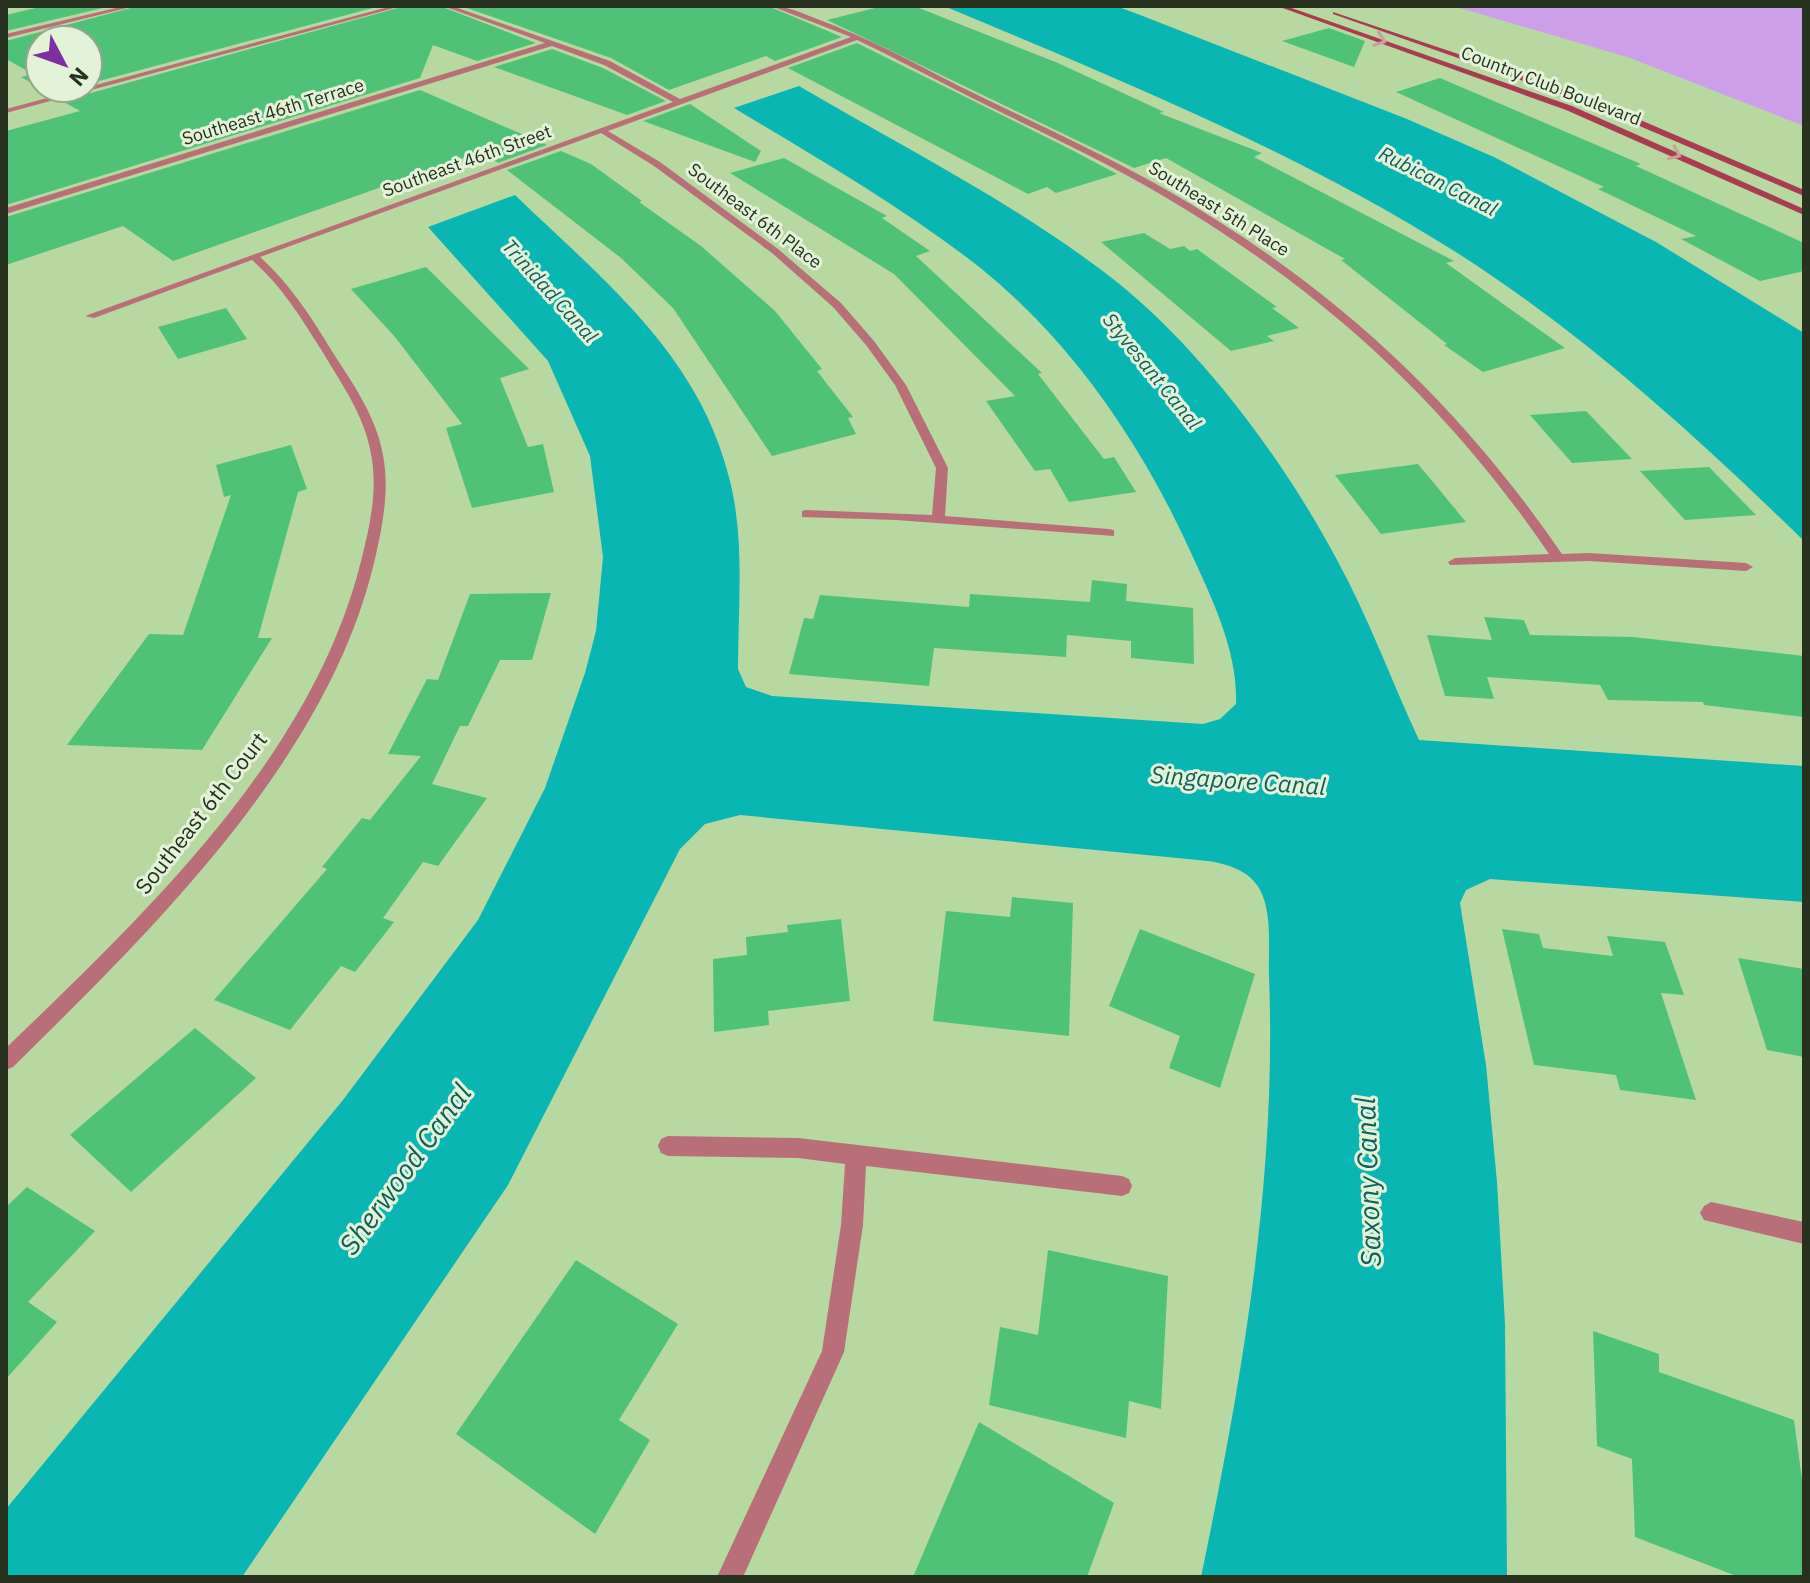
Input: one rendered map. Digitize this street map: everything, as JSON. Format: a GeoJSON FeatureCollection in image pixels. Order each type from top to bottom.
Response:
{"type":"FeatureCollection","features":[{"type":"Feature","properties":{"kind":"main road","name":"Country Club Boulevard"},"geometry":{"type":"LineString","coordinates":[[1280,6],[1491,78],[1602,121],[1804,212]]}},
{"type":"Feature","properties":{"kind":"main road","name":"Country Club Boulevard"},"geometry":{"type":"LineString","coordinates":[[1327,10],[1513,73],[1663,131],[1804,193]]}},
{"type":"Feature","properties":{"kind":"main road"},"geometry":{"type":"LineString","coordinates":[[1347,29],[1366,23]]}},
{"type":"Feature","properties":{"kind":"main road"},"geometry":{"type":"LineString","coordinates":[[1491,78],[1513,73]]}},
{"type":"Feature","properties":{"kind":"street"},"geometry":{"type":"LineString","coordinates":[[6,36],[132,6]]}},
{"type":"Feature","properties":{"kind":"street"},"geometry":{"type":"LineString","coordinates":[[6,111],[399,6]]}},
{"type":"Feature","properties":{"kind":"street"},"geometry":{"type":"LineString","coordinates":[[446,6],[607,63],[679,102]]}},
{"type":"Feature","properties":{"kind":"street","name":"Southeast 5th Place"},"geometry":{"type":"LineString","coordinates":[[774,6],[856,38],[1162,191],[1273,263],[1369,340],[1417,386],[1477,449],[1558,558]]}},
{"type":"Feature","properties":{"kind":"street","name":"Southeast 46th Street"},"geometry":{"type":"LineString","coordinates":[[90,316],[856,38]]}},
{"type":"Feature","properties":{"kind":"street","name":"Southeast 46th Terrace"},"geometry":{"type":"LineString","coordinates":[[6,211],[550,44]]}},
{"type":"Feature","properties":{"kind":"street","name":"Southeast 6th Place"},"geometry":{"type":"LineString","coordinates":[[601,130],[657,164],[775,251],[837,305],[870,343],[900,385],[942,468],[938,521]]}},
{"type":"Feature","properties":{"kind":"street","name":"Southeast 6th Court"},"geometry":{"type":"LineString","coordinates":[[6,1061],[74,995],[184,878],[255,787],[299,721],[332,660],[356,606],[372,556],[378,510],[378,468],[376,449],[366,419],[310,323],[271,271],[253,256]]}},
{"type":"Feature","properties":{"kind":"street"},"geometry":{"type":"LineString","coordinates":[[806,514],[1109,533]]}},
{"type":"Feature","properties":{"kind":"street"},"geometry":{"type":"LineString","coordinates":[[1455,562],[1558,558],[1746,567]]}},
{"type":"Feature","properties":{"kind":"street"},"geometry":{"type":"LineString","coordinates":[[668,1146],[798,1148],[1122,1186]]}},
{"type":"Feature","properties":{"kind":"street"},"geometry":{"type":"LineString","coordinates":[[730,1577],[833,1352],[852,1225],[856,1156]]}},
{"type":"Feature","properties":{"kind":"street"},"geometry":{"type":"LineString","coordinates":[[1711,1213],[1804,1233]]}},
{"type":"Feature","properties":{"kind":"shaded area"},"geometry":{"type":"Polygon","coordinates":[[[1453,6],[1804,6],[1804,126],[1630,58],[1453,6]]]}},
{"type":"Feature","properties":{"kind":"water","name":"Rubican Canal"},"geometry":{"type":"Polygon","coordinates":[[[944,6],[1116,6],[1135,13],[1407,119],[1496,158],[1656,242],[1804,333],[1804,541],[1678,423],[1591,349],[1451,249],[1391,213],[1266,147],[944,6]]]}},
{"type":"Feature","properties":{"kind":"water"},"geometry":{"type":"Polygon","coordinates":[[[799,86],[1031,221],[1104,272],[1171,331],[1234,403],[1290,480],[1359,602],[1419,740],[1804,766],[1804,902],[1490,879],[1466,890],[1460,903],[1486,1065],[1497,1182],[1505,1324],[1507,1577],[1201,1577],[1243,1354],[1268,1128],[1269,931],[1263,898],[1249,877],[1236,869],[1208,861],[740,815],[705,824],[680,849],[508,1185],[242,1577],[6,1577],[6,1509],[343,1100],[478,920],[545,788],[585,673],[596,631],[603,557],[590,456],[548,361],[428,227],[515,195],[614,290],[672,358],[696,395],[716,436],[730,481],[738,527],[738,669],[746,687],[772,696],[1203,724],[1220,719],[1236,704],[1233,665],[1216,609],[1173,514],[1128,435],[1074,362],[1012,295],[949,244],[859,184],[734,108],[799,86]]]}},
{"type":"Feature","properties":{"kind":"building"},"geometry":{"type":"Polygon","coordinates":[[[44,6],[111,6],[24,24],[24,27],[6,31],[6,15],[44,6]]]}},
{"type":"Feature","properties":{"kind":"building"},"geometry":{"type":"Polygon","coordinates":[[[138,6],[380,6],[104,80],[104,24],[70,24],[138,6]]]}},
{"type":"Feature","properties":{"kind":"building"},"geometry":{"type":"Polygon","coordinates":[[[405,6],[440,6],[536,43],[477,61],[433,45],[420,78],[6,205],[6,131],[80,111],[67,104],[104,104],[104,89],[405,6]]]}},
{"type":"Feature","properties":{"kind":"building"},"geometry":{"type":"Polygon","coordinates":[[[461,6],[768,6],[842,37],[775,61],[766,56],[669,90],[611,58],[461,6]]]}},
{"type":"Feature","properties":{"kind":"building"},"geometry":{"type":"Polygon","coordinates":[[[914,6],[1058,63],[1164,112],[1159,113],[1262,153],[1254,157],[1454,261],[1446,263],[1565,348],[1483,372],[1444,345],[1447,344],[1341,260],[1345,259],[1166,158],[1134,168],[827,20],[875,8],[914,6]]]}},
{"type":"Feature","properties":{"kind":"building"},"geometry":{"type":"Polygon","coordinates":[[[1329,28],[1365,41],[1354,67],[1282,41],[1329,28]]]}},
{"type":"Feature","properties":{"kind":"building"},"geometry":{"type":"Polygon","coordinates":[[[24,36],[24,69],[6,59],[6,41],[24,36]]]}},
{"type":"Feature","properties":{"kind":"building"},"geometry":{"type":"Polygon","coordinates":[[[857,43],[1117,174],[1056,193],[1047,187],[1028,194],[788,68],[857,43]]]}},
{"type":"Feature","properties":{"kind":"building"},"geometry":{"type":"Polygon","coordinates":[[[552,49],[603,68],[666,101],[627,115],[494,67],[552,49]]]}},
{"type":"Feature","properties":{"kind":"building"},"geometry":{"type":"Polygon","coordinates":[[[1440,78],[1641,164],[1636,166],[1804,243],[1804,271],[1760,281],[1681,239],[1696,236],[1598,189],[1604,187],[1396,92],[1440,78]]]}},
{"type":"Feature","properties":{"kind":"building"},"geometry":{"type":"Polygon","coordinates":[[[420,90],[547,145],[498,163],[483,151],[173,261],[123,226],[6,265],[6,217],[420,90]]]}},
{"type":"Feature","properties":{"kind":"building"},"geometry":{"type":"Polygon","coordinates":[[[690,104],[761,151],[755,162],[643,121],[690,104]]]}},
{"type":"Feature","properties":{"kind":"building"},"geometry":{"type":"Polygon","coordinates":[[[561,151],[591,164],[642,201],[639,202],[701,246],[775,311],[822,369],[817,371],[853,417],[848,418],[856,434],[772,456],[673,308],[621,258],[507,170],[561,151]]]}},
{"type":"Feature","properties":{"kind":"building"},"geometry":{"type":"Polygon","coordinates":[[[784,158],[887,216],[882,218],[930,251],[916,256],[1042,373],[1038,374],[1104,459],[1114,457],[1136,492],[1069,502],[1050,469],[1035,471],[986,401],[1015,396],[894,274],[730,173],[784,158]]]}},
{"type":"Feature","properties":{"kind":"building"},"geometry":{"type":"Polygon","coordinates":[[[1144,233],[1170,249],[1184,246],[1190,251],[1197,249],[1277,307],[1272,308],[1299,328],[1267,336],[1274,341],[1231,351],[1101,242],[1144,233]]]}},
{"type":"Feature","properties":{"kind":"building"},"geometry":{"type":"Polygon","coordinates":[[[426,267],[529,369],[500,378],[528,447],[543,444],[554,492],[472,508],[446,428],[462,424],[395,337],[351,289],[426,267]]]}},
{"type":"Feature","properties":{"kind":"building"},"geometry":{"type":"Polygon","coordinates":[[[226,308],[247,339],[178,359],[158,327],[226,308]]]}},
{"type":"Feature","properties":{"kind":"building"},"geometry":{"type":"Polygon","coordinates":[[[1586,411],[1632,459],[1572,463],[1530,415],[1586,411]]]}},
{"type":"Feature","properties":{"kind":"building"},"geometry":{"type":"Polygon","coordinates":[[[291,445],[307,489],[298,492],[258,638],[272,638],[202,750],[67,745],[149,634],[183,635],[231,495],[224,497],[216,465],[291,445]]]}},
{"type":"Feature","properties":{"kind":"building"},"geometry":{"type":"Polygon","coordinates":[[[1418,464],[1466,522],[1381,534],[1335,475],[1418,464]]]}},
{"type":"Feature","properties":{"kind":"building"},"geometry":{"type":"Polygon","coordinates":[[[1709,467],[1756,515],[1685,520],[1640,471],[1709,467]]]}},
{"type":"Feature","properties":{"kind":"building"},"geometry":{"type":"Polygon","coordinates":[[[1092,580],[1127,584],[1126,601],[1193,608],[1194,664],[1131,658],[1131,641],[1067,635],[1066,657],[934,648],[929,686],[789,674],[804,618],[813,619],[820,595],[969,607],[970,594],[1090,602],[1092,580]]]}},
{"type":"Feature","properties":{"kind":"building"},"geometry":{"type":"Polygon","coordinates":[[[551,593],[532,660],[500,660],[468,726],[460,726],[432,784],[487,798],[438,866],[423,862],[383,918],[394,922],[355,972],[341,966],[290,1030],[214,1000],[327,869],[322,867],[362,818],[370,820],[421,756],[388,754],[427,679],[438,680],[470,594],[551,593]]]}},
{"type":"Feature","properties":{"kind":"building"},"geometry":{"type":"Polygon","coordinates":[[[1484,617],[1524,620],[1530,635],[1633,637],[1804,656],[1804,717],[1704,705],[1703,702],[1608,700],[1600,685],[1487,677],[1494,699],[1445,696],[1427,635],[1492,640],[1484,617]]]}},
{"type":"Feature","properties":{"kind":"building"},"geometry":{"type":"Polygon","coordinates":[[[1012,897],[1073,903],[1069,1036],[933,1021],[946,911],[1010,917],[1012,897]]]}},
{"type":"Feature","properties":{"kind":"building"},"geometry":{"type":"Polygon","coordinates":[[[841,919],[850,1001],[768,1011],[769,1025],[714,1032],[713,959],[747,955],[746,937],[788,932],[787,925],[841,919]]]}},
{"type":"Feature","properties":{"kind":"building"},"geometry":{"type":"Polygon","coordinates":[[[1140,929],[1255,974],[1220,1088],[1169,1068],[1180,1036],[1109,1006],[1140,929]]]}},
{"type":"Feature","properties":{"kind":"building"},"geometry":{"type":"Polygon","coordinates":[[[1502,929],[1539,934],[1543,948],[1613,956],[1607,936],[1665,942],[1684,995],[1661,993],[1696,1100],[1620,1090],[1616,1075],[1534,1065],[1502,929]]]}},
{"type":"Feature","properties":{"kind":"building"},"geometry":{"type":"Polygon","coordinates":[[[1738,958],[1804,969],[1804,1057],[1767,1050],[1738,958]]]}},
{"type":"Feature","properties":{"kind":"building"},"geometry":{"type":"Polygon","coordinates":[[[195,1028],[256,1078],[131,1192],[70,1135],[195,1028]]]}},
{"type":"Feature","properties":{"kind":"building"},"geometry":{"type":"Polygon","coordinates":[[[27,1187],[95,1231],[28,1302],[57,1322],[6,1379],[6,1207],[27,1187]]]}},
{"type":"Feature","properties":{"kind":"building"},"geometry":{"type":"Polygon","coordinates":[[[1048,1250],[1168,1276],[1161,1409],[1129,1401],[1126,1438],[989,1405],[1000,1327],[1038,1335],[1048,1250]]]}},
{"type":"Feature","properties":{"kind":"building"},"geometry":{"type":"Polygon","coordinates":[[[576,1260],[678,1324],[619,1420],[650,1440],[595,1534],[456,1434],[576,1260]]]}},
{"type":"Feature","properties":{"kind":"building"},"geometry":{"type":"Polygon","coordinates":[[[1593,1331],[1659,1354],[1659,1372],[1794,1420],[1804,1494],[1804,1577],[1739,1577],[1635,1537],[1632,1459],[1597,1446],[1593,1331]]]}},
{"type":"Feature","properties":{"kind":"building"},"geometry":{"type":"Polygon","coordinates":[[[979,1422],[1114,1503],[1087,1577],[913,1577],[979,1422]]]}},
{"type":"Feature","properties":{"kind":"water label","name":"Trinidad Canal"},"geometry":{"type":"Point","coordinates":[550,291]}},
{"type":"Feature","properties":{"kind":"water label","name":"Styvesant Canal"},"geometry":{"type":"Point","coordinates":[1152,371]}},
{"type":"Feature","properties":{"kind":"water label","name":"Singapore Canal"},"geometry":{"type":"Point","coordinates":[1238,781]}},
{"type":"Feature","properties":{"kind":"water label","name":"Sherwood Canal"},"geometry":{"type":"Point","coordinates":[405,1169]}},
{"type":"Feature","properties":{"kind":"water label","name":"Saxony Canal"},"geometry":{"type":"Point","coordinates":[1368,1182]}}]}
